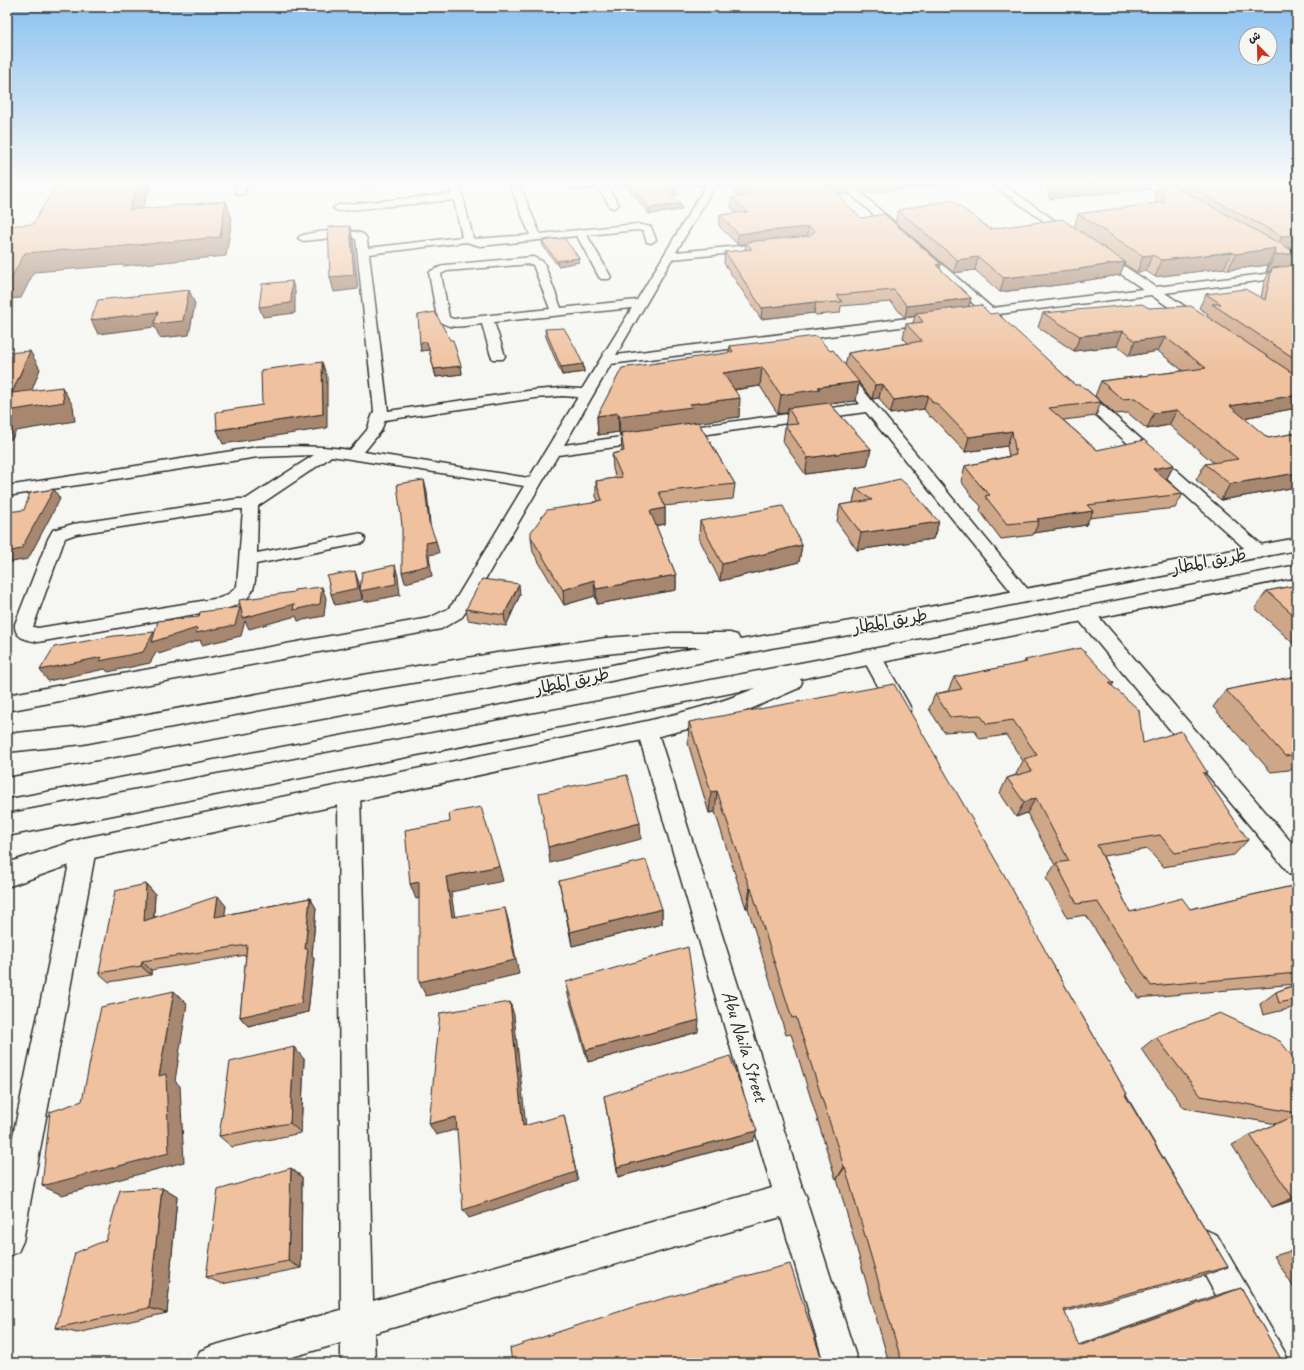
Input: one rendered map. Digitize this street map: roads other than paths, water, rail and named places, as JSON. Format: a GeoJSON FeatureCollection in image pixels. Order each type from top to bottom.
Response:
{"type":"FeatureCollection","features":[{"type":"Feature","properties":{"kind":"highway","name":"طريق المطار"},"geometry":{"type":"LineString","coordinates":[[7,788],[484,699],[771,641],[897,620],[1297,544]]}},
{"type":"Feature","properties":{"kind":"highway","name":"طريق المطار"},"geometry":{"type":"LineString","coordinates":[[7,824],[832,665],[1297,572]]}},
{"type":"Feature","properties":{"kind":"highway"},"geometry":{"type":"LineString","coordinates":[[7,743],[83,735],[345,686],[505,660],[606,646],[674,640],[709,639],[771,641]]}},
{"type":"Feature","properties":{"kind":"highway"},"geometry":{"type":"LineString","coordinates":[[7,875],[84,849],[647,730],[704,716],[738,705],[832,665]]}},
{"type":"Feature","properties":{"kind":"street"},"geometry":{"type":"LineString","coordinates":[[354,455],[372,435],[381,410],[362,245]]}},
{"type":"Feature","properties":{"kind":"street"},"geometry":{"type":"LineString","coordinates":[[362,252],[420,245]]}},
{"type":"Feature","properties":{"kind":"street"},"geometry":{"type":"LineString","coordinates":[[587,245],[605,277]]}},
{"type":"Feature","properties":{"kind":"street"},"geometry":{"type":"LineString","coordinates":[[665,245],[669,256]]}},
{"type":"Feature","properties":{"kind":"street"},"geometry":{"type":"LineString","coordinates":[[669,256],[784,245]]}},
{"type":"Feature","properties":{"kind":"street"},"geometry":{"type":"LineString","coordinates":[[913,245],[1006,328]]}},
{"type":"Feature","properties":{"kind":"street"},"geometry":{"type":"LineString","coordinates":[[1085,245],[1206,327]]}},
{"type":"Feature","properties":{"kind":"street"},"geometry":{"type":"LineString","coordinates":[[7,703],[434,624],[455,614],[462,606],[669,256]]}},
{"type":"Feature","properties":{"kind":"street"},"geometry":{"type":"LineString","coordinates":[[557,312],[538,263],[533,260],[446,268],[435,272],[443,318],[448,322],[459,324],[641,303]]}},
{"type":"Feature","properties":{"kind":"street"},"geometry":{"type":"LineString","coordinates":[[608,360],[1153,291],[1295,268]]}},
{"type":"Feature","properties":{"kind":"street"},"geometry":{"type":"LineString","coordinates":[[487,321],[498,356]]}},
{"type":"Feature","properties":{"kind":"street"},"geometry":{"type":"LineString","coordinates":[[810,334],[820,346]]}},
{"type":"Feature","properties":{"kind":"street"},"geometry":{"type":"LineString","coordinates":[[830,359],[1024,596]]}},
{"type":"Feature","properties":{"kind":"street"},"geometry":{"type":"LineString","coordinates":[[1071,385],[1259,552]]}},
{"type":"Feature","properties":{"kind":"street"},"geometry":{"type":"LineString","coordinates":[[380,416],[535,394],[562,392],[587,394]]}},
{"type":"Feature","properties":{"kind":"street"},"geometry":{"type":"LineString","coordinates":[[553,451],[870,408]]}},
{"type":"Feature","properties":{"kind":"street"},"geometry":{"type":"LineString","coordinates":[[7,491],[258,452],[293,450],[327,451],[534,483]]}},
{"type":"Feature","properties":{"kind":"street"},"geometry":{"type":"LineString","coordinates":[[249,505],[251,508],[246,587],[242,594],[234,600],[223,604],[38,635],[29,634],[24,630],[24,624],[56,538],[59,534],[65,531],[81,528],[238,504],[249,505],[320,458],[327,451]]}},
{"type":"Feature","properties":{"kind":"street"},"geometry":{"type":"LineString","coordinates":[[248,560],[357,539]]}},
{"type":"Feature","properties":{"kind":"street"},"geometry":{"type":"LineString","coordinates":[[1085,614],[1297,866]]}},
{"type":"Feature","properties":{"kind":"street"},"geometry":{"type":"LineString","coordinates":[[872,657],[911,726]]}},
{"type":"Feature","properties":{"kind":"street","name":"Abu Naila Street"},"geometry":{"type":"LineString","coordinates":[[647,730],[792,1198],[841,1363]]}},
{"type":"Feature","properties":{"kind":"street"},"geometry":{"type":"LineString","coordinates":[[349,792],[358,1363]]}},
{"type":"Feature","properties":{"kind":"street"},"geometry":{"type":"LineString","coordinates":[[7,1241],[84,849]]}},
{"type":"Feature","properties":{"kind":"street"},"geometry":{"type":"LineString","coordinates":[[212,1363],[792,1198]]}},
{"type":"Feature","properties":{"kind":"street"},"geometry":{"type":"LineString","coordinates":[[1193,1225],[1272,1363]]}}]}
